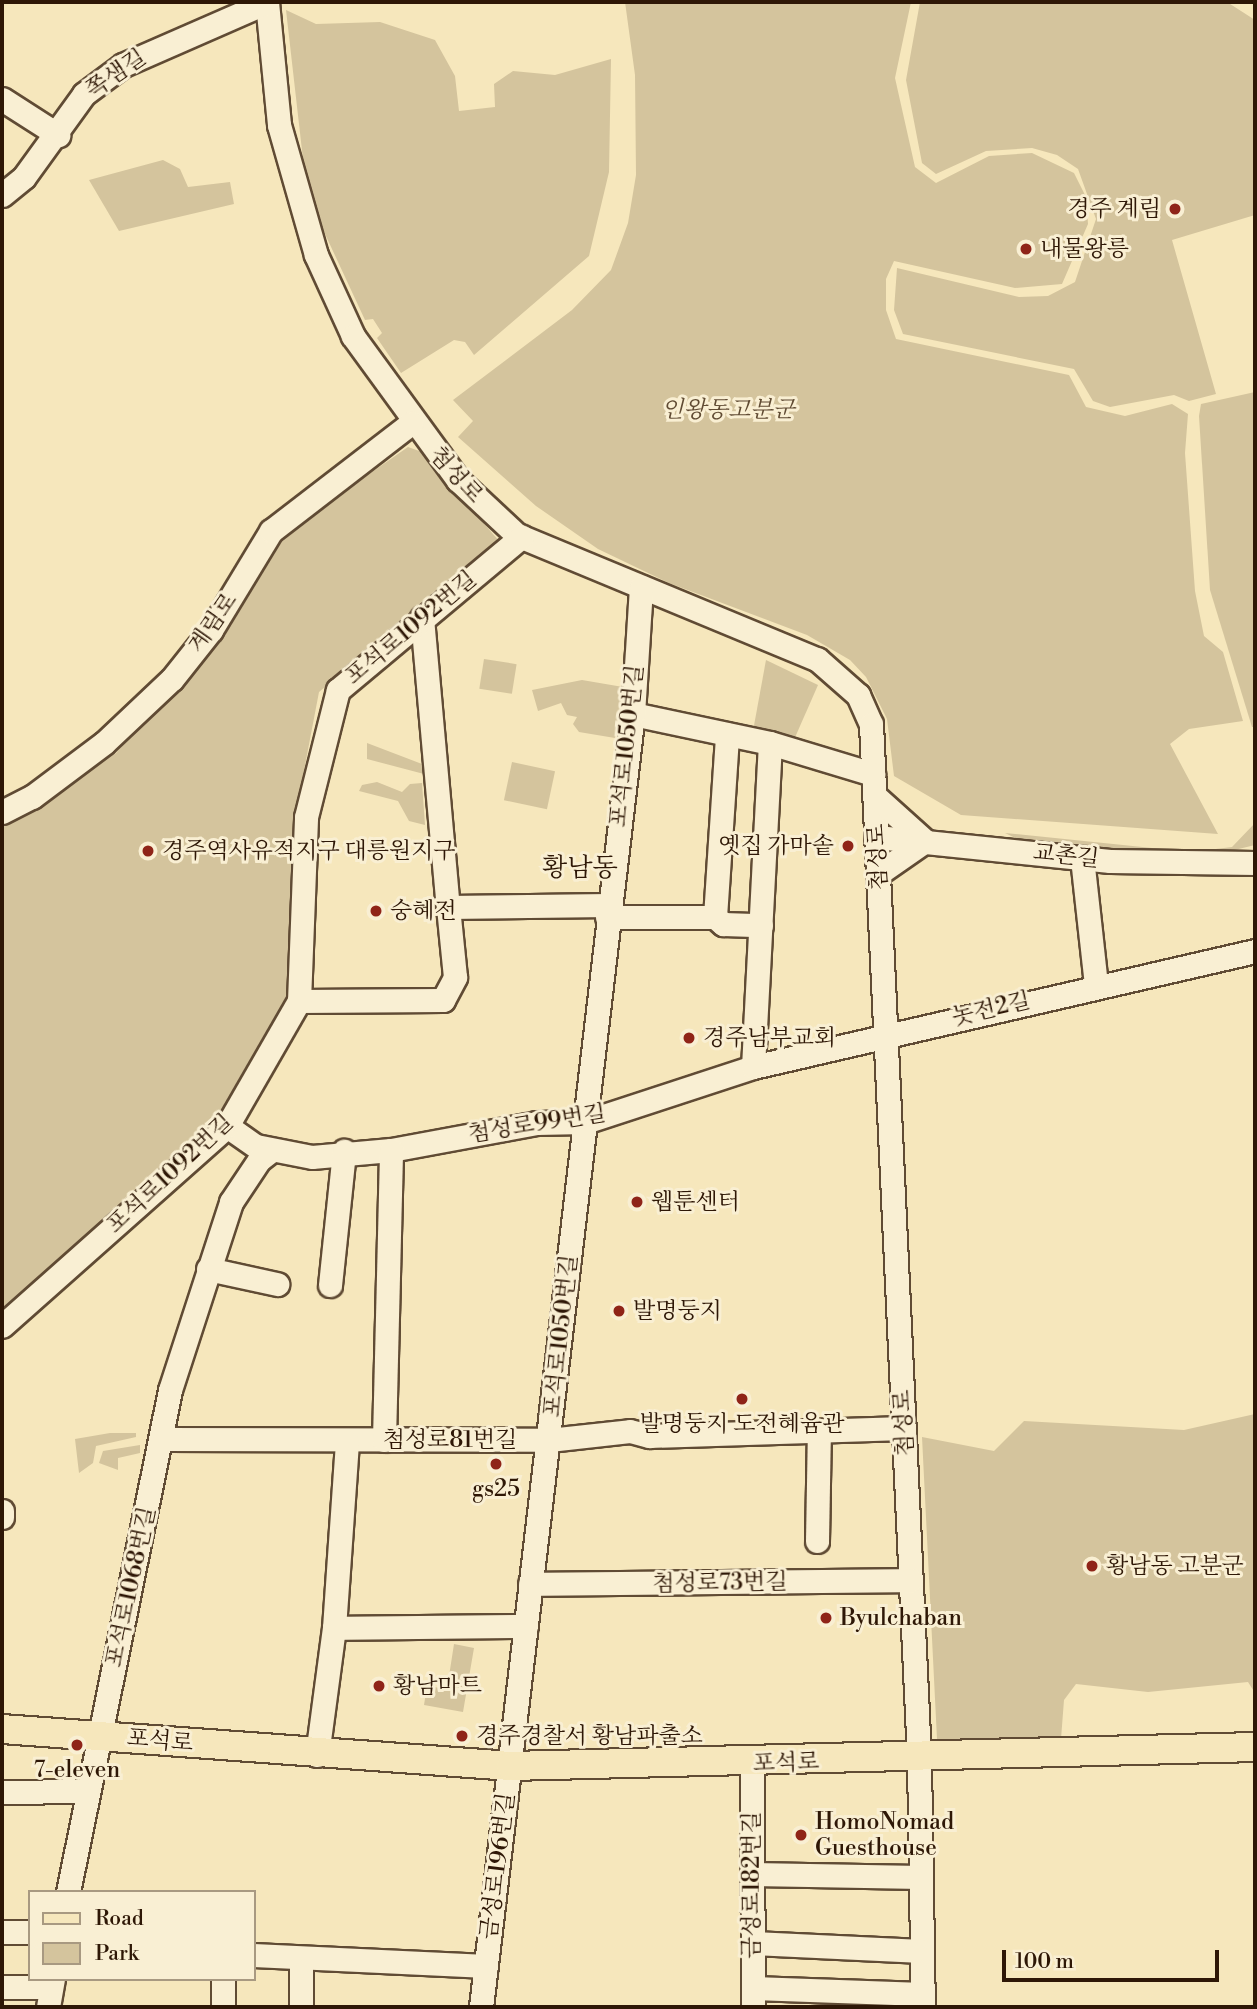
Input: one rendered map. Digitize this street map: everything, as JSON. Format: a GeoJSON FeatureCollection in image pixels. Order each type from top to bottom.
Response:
{"type":"FeatureCollection","features":[{"type":"Feature","properties":{"kind":"main road","name":"포석로"},"geometry":{"type":"LineString","coordinates":[[2,1729],[317,1755],[511,1766],[919,1759],[1255,1747]]}},
{"type":"Feature","properties":{"kind":"street","name":"쪽샘길"},"geometry":{"type":"LineString","coordinates":[[2,195],[58,135],[84,94],[122,65],[267,2]]}},
{"type":"Feature","properties":{"kind":"street","name":"첨성로"},"geometry":{"type":"LineString","coordinates":[[267,2],[279,125],[316,255],[353,336],[411,423],[458,480],[521,537],[840,674],[871,724],[919,1759],[923,2001]]}},
{"type":"Feature","properties":{"kind":"street"},"geometry":{"type":"LineString","coordinates":[[2,99],[58,135]]}},
{"type":"Feature","properties":{"kind":"street","name":"계림로"},"geometry":{"type":"LineString","coordinates":[[2,811],[32,797],[104,743],[172,679],[211,630],[271,531],[411,423]]}},
{"type":"Feature","properties":{"kind":"street","name":"포석로1092번길"},"geometry":{"type":"LineString","coordinates":[[2,1326],[227,1126],[299,1001],[306,817],[334,701],[352,674],[521,537]]}},
{"type":"Feature","properties":{"kind":"street","name":"포석로1050번길"},"geometry":{"type":"LineString","coordinates":[[511,1766],[632,714],[641,587]]}},
{"type":"Feature","properties":{"kind":"street"},"geometry":{"type":"LineString","coordinates":[[299,1001],[443,1000],[455,977],[422,618]]}},
{"type":"Feature","properties":{"kind":"street"},"geometry":{"type":"LineString","coordinates":[[632,714],[770,743],[874,785],[925,841],[879,873]]}},
{"type":"Feature","properties":{"kind":"street"},"geometry":{"type":"LineString","coordinates":[[715,917],[727,734]]}},
{"type":"Feature","properties":{"kind":"street"},"geometry":{"type":"LineString","coordinates":[[753,1068],[770,743]]}},
{"type":"Feature","properties":{"kind":"street","name":"교촌길"},"geometry":{"type":"LineString","coordinates":[[877,837],[1082,858],[1255,863]]}},
{"type":"Feature","properties":{"kind":"street"},"geometry":{"type":"LineString","coordinates":[[1082,858],[1097,984]]}},
{"type":"Feature","properties":{"kind":"street"},"geometry":{"type":"LineString","coordinates":[[448,907],[715,917],[723,924],[761,925]]}},
{"type":"Feature","properties":{"kind":"street","name":"놋전2길"},"geometry":{"type":"LineString","coordinates":[[886,1034],[1097,984],[1255,951]]}},
{"type":"Feature","properties":{"kind":"street","name":"첨성로99번길"},"geometry":{"type":"LineString","coordinates":[[227,1126],[272,1150],[312,1157],[344,1151],[391,1150],[536,1123],[585,1122],[753,1068],[886,1034]]}},
{"type":"Feature","properties":{"kind":"street","name":"포석로1068번길"},"geometry":{"type":"LineString","coordinates":[[68,1890],[87,1791],[163,1439],[170,1390],[231,1202],[259,1160],[272,1150]]}},
{"type":"Feature","properties":{"kind":"street"},"geometry":{"type":"LineString","coordinates":[[384,1440],[391,1150]]}},
{"type":"Feature","properties":{"kind":"street"},"geometry":{"type":"LineString","coordinates":[[331,1285],[344,1151]]}},
{"type":"Feature","properties":{"kind":"street"},"geometry":{"type":"LineString","coordinates":[[208,1269],[277,1284]]}},
{"type":"Feature","properties":{"kind":"street","name":"첨성로81번길"},"geometry":{"type":"LineString","coordinates":[[163,1439],[347,1442],[549,1440],[617,1431],[649,1436],[904,1428]]}},
{"type":"Feature","properties":{"kind":"street"},"geometry":{"type":"LineString","coordinates":[[817,1541],[819,1431]]}},
{"type":"Feature","properties":{"kind":"street"},"geometry":{"type":"LineString","coordinates":[[317,1755],[334,1628],[347,1442]]}},
{"type":"Feature","properties":{"kind":"street"},"geometry":{"type":"LineString","coordinates":[[2,1511],[2,1517]]}},
{"type":"Feature","properties":{"kind":"street","name":"첨성로73번길"},"geometry":{"type":"LineString","coordinates":[[530,1584],[911,1580]]}},
{"type":"Feature","properties":{"kind":"street"},"geometry":{"type":"LineString","coordinates":[[334,1628],[526,1626]]}},
{"type":"Feature","properties":{"kind":"street","name":"금성로182번길"},"geometry":{"type":"LineString","coordinates":[[752,1763],[753,1998]]}},
{"type":"Feature","properties":{"kind":"street","name":"금성로196번길"},"geometry":{"type":"LineString","coordinates":[[481,2007],[511,1766]]}},
{"type":"Feature","properties":{"kind":"street"},"geometry":{"type":"LineString","coordinates":[[2,1792],[87,1791]]}},
{"type":"Feature","properties":{"kind":"street"},"geometry":{"type":"LineString","coordinates":[[752,1874],[921,1877]]}},
{"type":"Feature","properties":{"kind":"street"},"geometry":{"type":"LineString","coordinates":[[2,1932],[28,1932]]}},
{"type":"Feature","properties":{"kind":"street"},"geometry":{"type":"LineString","coordinates":[[753,1943],[922,1951]]}},
{"type":"Feature","properties":{"kind":"street","name":"금성로196번길"},"geometry":{"type":"LineString","coordinates":[[256,1955],[486,1966]]}},
{"type":"Feature","properties":{"kind":"street"},"geometry":{"type":"LineString","coordinates":[[301,2007],[305,1958]]}},
{"type":"Feature","properties":{"kind":"street"},"geometry":{"type":"LineString","coordinates":[[223,1981],[223,2007]]}},
{"type":"Feature","properties":{"kind":"street"},"geometry":{"type":"LineString","coordinates":[[2,1987],[51,1991]]}},
{"type":"Feature","properties":{"kind":"street"},"geometry":{"type":"LineString","coordinates":[[753,1998],[923,2001]]}},
{"type":"Feature","properties":{"kind":"green space","name":"인왕동고분군"},"geometry":{"type":"Polygon","coordinates":[[[625,2],[911,2],[895,78],[915,167],[936,183],[989,156],[1032,153],[1074,173],[1086,197],[1088,224],[1062,284],[1015,288],[894,261],[886,279],[886,310],[896,339],[1069,375],[1086,407],[1125,416],[1172,404],[1188,414],[1185,453],[1195,591],[1204,636],[1223,652],[1243,721],[1189,729],[1170,744],[1218,834],[961,815],[894,776],[887,719],[866,677],[850,660],[807,635],[669,583],[598,549],[536,506],[458,437],[473,421],[453,400],[572,310],[611,270],[628,223],[636,175],[635,75],[625,2]]]}},
{"type":"Feature","properties":{"kind":"green space","name":"경주 계림"},"geometry":{"type":"Polygon","coordinates":[[[920,2],[1227,2],[1255,20],[1255,215],[1172,240],[1216,394],[1189,401],[1174,395],[1110,407],[1093,401],[1074,369],[903,334],[894,310],[897,268],[1019,297],[1048,296],[1075,282],[1096,219],[1078,169],[1057,155],[1032,148],[986,151],[936,174],[922,163],[906,80],[920,2]]]}},
{"type":"Feature","properties":{"kind":"green space"},"geometry":{"type":"Polygon","coordinates":[[[286,10],[316,24],[380,22],[435,40],[455,76],[459,111],[495,107],[494,84],[513,71],[555,75],[611,59],[609,172],[589,256],[474,355],[465,342],[454,340],[401,373],[377,338],[382,333],[373,319],[365,320],[319,221],[304,168],[286,10]]]}},
{"type":"Feature","properties":{"kind":"green space"},"geometry":{"type":"Polygon","coordinates":[[[163,160],[180,169],[188,187],[230,182],[234,204],[119,231],[89,180],[163,160]]]}},
{"type":"Feature","properties":{"kind":"green space"},"geometry":{"type":"Polygon","coordinates":[[[1255,392],[1255,727],[1252,727],[1210,590],[1199,416],[1201,404],[1255,392]]]}},
{"type":"Feature","properties":{"kind":"green space","name":"경주역사유적지구 대릉원지구"},"geometry":{"type":"Polygon","coordinates":[[[408,447],[422,452],[499,541],[319,692],[298,802],[288,995],[272,1032],[216,1119],[2,1317],[2,819],[116,753],[181,679],[274,549],[326,504],[408,447]]]}},
{"type":"Feature","properties":{"kind":"green space"},"geometry":{"type":"Polygon","coordinates":[[[484,659],[517,664],[512,694],[479,689],[484,659]]]}},
{"type":"Feature","properties":{"kind":"green space"},"geometry":{"type":"Polygon","coordinates":[[[766,660],[818,685],[793,742],[753,731],[766,660]]]}},
{"type":"Feature","properties":{"kind":"green space"},"geometry":{"type":"Polygon","coordinates":[[[582,680],[623,687],[615,738],[579,732],[573,724],[577,717],[567,715],[561,703],[538,711],[532,690],[582,680]]]}},
{"type":"Feature","properties":{"kind":"green space"},"geometry":{"type":"Polygon","coordinates":[[[367,743],[422,764],[424,774],[367,759],[367,743]]]}},
{"type":"Feature","properties":{"kind":"green space"},"geometry":{"type":"Polygon","coordinates":[[[512,762],[555,771],[547,809],[504,800],[512,762]]]}},
{"type":"Feature","properties":{"kind":"green space"},"geometry":{"type":"Polygon","coordinates":[[[377,782],[402,792],[410,784],[422,783],[425,825],[409,821],[398,801],[359,791],[362,785],[377,782]]]}},
{"type":"Feature","properties":{"kind":"green space"},"geometry":{"type":"Polygon","coordinates":[[[1255,823],[1255,845],[1210,856],[1024,842],[1005,833],[1191,852],[1232,847],[1255,823]]]}},
{"type":"Feature","properties":{"kind":"green space","name":"황남동 고분군"},"geometry":{"type":"Polygon","coordinates":[[[1255,1414],[1255,1693],[1248,1682],[1148,1692],[1076,1684],[1064,1700],[1061,1739],[937,1739],[922,1437],[994,1451],[1024,1421],[1184,1430],[1255,1414]]]}},
{"type":"Feature","properties":{"kind":"green space"},"geometry":{"type":"Polygon","coordinates":[[[110,1433],[136,1433],[136,1437],[96,1446],[93,1463],[79,1473],[75,1439],[110,1433]]]}},
{"type":"Feature","properties":{"kind":"green space"},"geometry":{"type":"Polygon","coordinates":[[[140,1445],[140,1453],[118,1458],[118,1470],[99,1463],[103,1451],[140,1445]]]}},
{"type":"Feature","properties":{"kind":"green space"},"geometry":{"type":"Polygon","coordinates":[[[454,1644],[474,1648],[463,1712],[424,1705],[427,1686],[447,1689],[454,1644]]]}},
{"type":"Feature","properties":{"kind":"place","name":"경주 계림"},"geometry":{"type":"Point","coordinates":[1175,209]}},
{"type":"Feature","properties":{"kind":"place","name":"내물왕릉"},"geometry":{"type":"Point","coordinates":[1026,249]}},
{"type":"Feature","properties":{"kind":"place","name":"옛집 가마솥"},"geometry":{"type":"Point","coordinates":[848,846]}},
{"type":"Feature","properties":{"kind":"place","name":"경주역사유적지구 대릉원지구"},"geometry":{"type":"Point","coordinates":[148,851]}},
{"type":"Feature","properties":{"kind":"place","name":"숭혜전"},"geometry":{"type":"Point","coordinates":[376,911]}},
{"type":"Feature","properties":{"kind":"place","name":"경주남부교회"},"geometry":{"type":"Point","coordinates":[689,1038]}},
{"type":"Feature","properties":{"kind":"place","name":"웹툰센터"},"geometry":{"type":"Point","coordinates":[637,1202]}},
{"type":"Feature","properties":{"kind":"place","name":"발명둥지"},"geometry":{"type":"Point","coordinates":[619,1311]}},
{"type":"Feature","properties":{"kind":"place","name":"발명둥지 도전혜윰관"},"geometry":{"type":"Point","coordinates":[742,1399]}},
{"type":"Feature","properties":{"kind":"place","name":"gs25"},"geometry":{"type":"Point","coordinates":[496,1464]}},
{"type":"Feature","properties":{"kind":"place","name":"황남동 고분군"},"geometry":{"type":"Point","coordinates":[1092,1566]}},
{"type":"Feature","properties":{"kind":"place","name":"Byulchaban"},"geometry":{"type":"Point","coordinates":[826,1618]}},
{"type":"Feature","properties":{"kind":"place","name":"황남마트"},"geometry":{"type":"Point","coordinates":[379,1686]}},
{"type":"Feature","properties":{"kind":"place","name":"경주경찰서 황남파출소"},"geometry":{"type":"Point","coordinates":[462,1736]}},
{"type":"Feature","properties":{"kind":"place","name":"7-eleven"},"geometry":{"type":"Point","coordinates":[77,1745]}},
{"type":"Feature","properties":{"kind":"place","name":"HomoNomad Guesthouse"},"geometry":{"type":"Point","coordinates":[801,1835]}},
{"type":"Feature","properties":{"kind":"district","name":"황남동"},"geometry":{"type":"Point","coordinates":[580,869]}}]}
